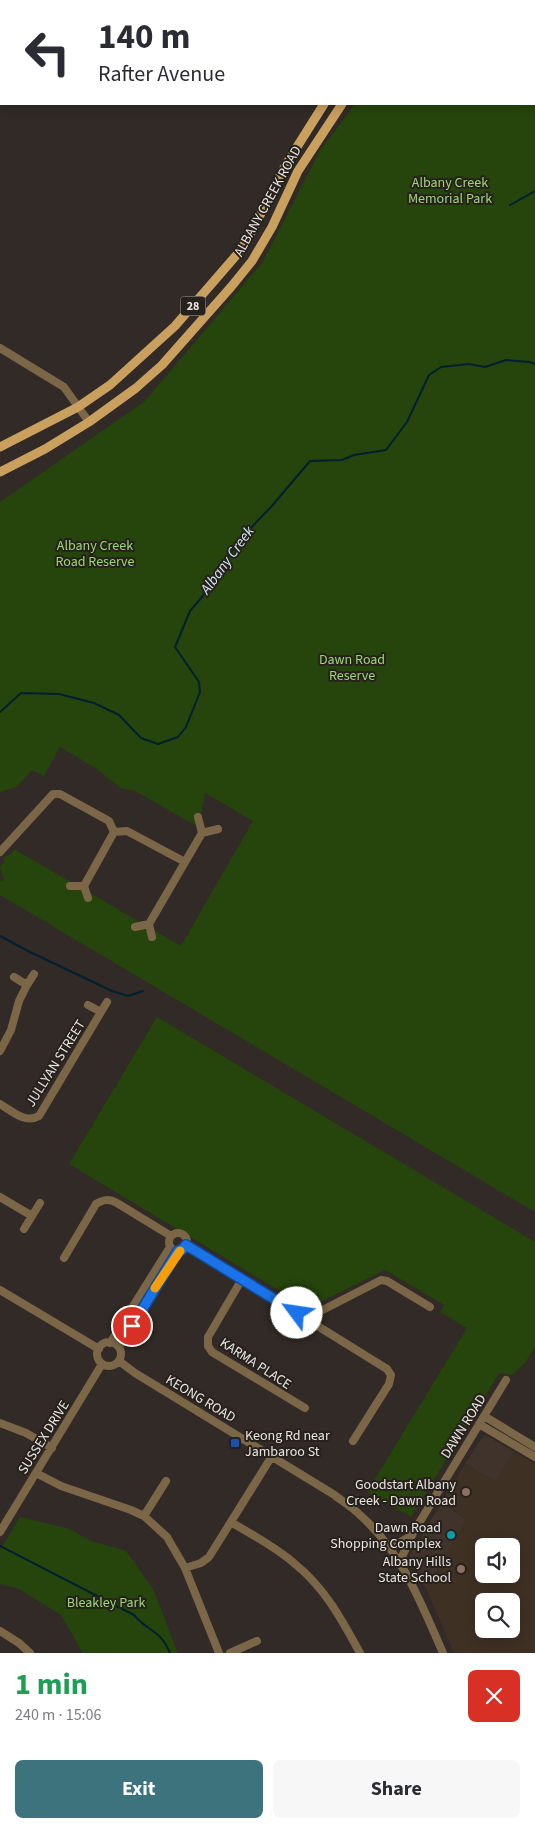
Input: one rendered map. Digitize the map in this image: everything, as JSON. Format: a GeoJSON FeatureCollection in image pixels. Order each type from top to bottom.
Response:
{"type":"FeatureCollection","features":[{"type":"Feature","properties":{"kind":"main road","name":"ALBANY CREEK ROAD"},"geometry":{"type":"LineString","coordinates":[[0,447],[78,407],[110,385],[180,320],[231,263],[253,230],[285,166],[323,105]]}},
{"type":"Feature","properties":{"kind":"main road","name":"ALBANY CREEK ROAD"},"geometry":{"type":"LineString","coordinates":[[0,472],[45,449],[89,422],[136,388],[162,365],[231,287],[263,244],[298,171],[341,105]]}},
{"type":"Feature","properties":{"kind":"street"},"geometry":{"type":"LineString","coordinates":[[0,348],[64,387],[89,422]]}},
{"type":"Feature","properties":{"kind":"street"},"geometry":{"type":"LineString","coordinates":[[0,852],[53,794],[60,794],[109,821],[114,832]]}},
{"type":"Feature","properties":{"kind":"street"},"geometry":{"type":"LineString","coordinates":[[198,816],[202,834]]}},
{"type":"Feature","properties":{"kind":"street"},"geometry":{"type":"LineString","coordinates":[[152,937],[149,924],[202,834],[218,829]]}},
{"type":"Feature","properties":{"kind":"street"},"geometry":{"type":"LineString","coordinates":[[114,832],[127,831],[185,862]]}},
{"type":"Feature","properties":{"kind":"street"},"geometry":{"type":"LineString","coordinates":[[88,898],[84,886],[114,832]]}},
{"type":"Feature","properties":{"kind":"street"},"geometry":{"type":"LineString","coordinates":[[70,886],[84,886]]}},
{"type":"Feature","properties":{"kind":"street"},"geometry":{"type":"LineString","coordinates":[[135,927],[149,924]]}},
{"type":"Feature","properties":{"kind":"street"},"geometry":{"type":"LineString","coordinates":[[0,1051],[11,1030],[19,1001],[34,974]]}},
{"type":"Feature","properties":{"kind":"street"},"geometry":{"type":"LineString","coordinates":[[14,977],[27,985]]}},
{"type":"Feature","properties":{"kind":"street","name":"JULLYAN STREET"},"geometry":{"type":"LineString","coordinates":[[0,1104],[24,1119],[34,1119],[39,1116],[107,1002]]}},
{"type":"Feature","properties":{"kind":"street","name":"JULLYAN STREET"},"geometry":{"type":"LineString","coordinates":[[88,1005],[101,1012]]}},
{"type":"Feature","properties":{"kind":"street"},"geometry":{"type":"LineString","coordinates":[[0,1197],[32,1216]]}},
{"type":"Feature","properties":{"kind":"street"},"geometry":{"type":"LineString","coordinates":[[64,1258],[96,1204],[102,1200],[118,1203],[171,1236]]}},
{"type":"Feature","properties":{"kind":"street"},"geometry":{"type":"LineString","coordinates":[[24,1228],[40,1203]]}},
{"type":"Feature","properties":{"kind":"street"},"geometry":{"type":"LineString","coordinates":[[119,1347],[110,1343],[104,1344],[99,1349],[98,1356],[102,1364],[110,1366],[119,1361],[121,1354],[119,1347],[178,1251],[186,1245],[187,1240],[184,1235],[176,1233],[168,1241],[170,1247],[178,1251]]}},
{"type":"Feature","properties":{"kind":"street"},"geometry":{"type":"LineString","coordinates":[[186,1245],[303,1316],[310,1316],[381,1280],[387,1281],[430,1307]]}},
{"type":"Feature","properties":{"kind":"street"},"geometry":{"type":"LineString","coordinates":[[110,1343],[170,1247]]}},
{"type":"Feature","properties":{"kind":"street","name":"KARMA PLACE"},"geometry":{"type":"LineString","coordinates":[[242,1280],[208,1337],[208,1346],[212,1352],[305,1408]]}},
{"type":"Feature","properties":{"kind":"street"},"geometry":{"type":"LineString","coordinates":[[0,1290],[99,1349]]}},
{"type":"Feature","properties":{"kind":"street"},"geometry":{"type":"LineString","coordinates":[[310,1316],[316,1325],[387,1369],[391,1375],[389,1384],[353,1441]]}},
{"type":"Feature","properties":{"kind":"street","name":"KEONG ROAD"},"geometry":{"type":"LineString","coordinates":[[119,1361],[135,1373],[333,1494],[360,1515],[400,1561],[416,1590],[443,1653]]}},
{"type":"Feature","properties":{"kind":"street","name":"SUSSEX DRIVE"},"geometry":{"type":"LineString","coordinates":[[0,1532],[102,1364]]}},
{"type":"Feature","properties":{"kind":"street","name":"DAWN ROAD"},"geometry":{"type":"LineString","coordinates":[[400,1561],[410,1536],[506,1380]]}},
{"type":"Feature","properties":{"kind":"street"},"geometry":{"type":"LineString","coordinates":[[484,1416],[535,1447]]}},
{"type":"Feature","properties":{"kind":"street"},"geometry":{"type":"LineString","coordinates":[[0,1423],[26,1433],[52,1448]]}},
{"type":"Feature","properties":{"kind":"street"},"geometry":{"type":"LineString","coordinates":[[479,1424],[535,1457]]}},
{"type":"Feature","properties":{"kind":"street"},"geometry":{"type":"LineString","coordinates":[[185,1568],[201,1563],[209,1558],[272,1456]]}},
{"type":"Feature","properties":{"kind":"street"},"geometry":{"type":"LineString","coordinates":[[36,1473],[61,1486],[144,1516],[167,1537],[185,1568],[219,1653]]}},
{"type":"Feature","properties":{"kind":"street"},"geometry":{"type":"LineString","coordinates":[[144,1516],[166,1480]]}},
{"type":"Feature","properties":{"kind":"street"},"geometry":{"type":"LineString","coordinates":[[231,1522],[296,1564],[335,1608],[360,1653]]}},
{"type":"Feature","properties":{"kind":"street","name":"DAWN ROAD"},"geometry":{"type":"LineString","coordinates":[[390,1548],[410,1536]]}},
{"type":"Feature","properties":{"kind":"street"},"geometry":{"type":"LineString","coordinates":[[0,1631],[19,1643],[30,1653]]}},
{"type":"Feature","properties":{"kind":"street"},"geometry":{"type":"LineString","coordinates":[[230,1653],[257,1640]]}},
{"type":"Feature","properties":{"kind":"shaded area"},"geometry":{"type":"Polygon","coordinates":[[[485,1436],[514,1452],[496,1482],[465,1464],[481,1439],[485,1436]]]}},
{"type":"Feature","properties":{"kind":"shaded area","name":"Albany Hills State School"},"geometry":{"type":"Polygon","coordinates":[[[514,1452],[535,1464],[535,1653],[454,1653],[426,1588],[467,1520],[453,1509],[440,1505],[465,1464],[496,1482],[514,1452]]]}},
{"type":"Feature","properties":{"kind":"shaded area"},"geometry":{"type":"Polygon","coordinates":[[[440,1505],[452,1509],[467,1520],[426,1588],[410,1559],[410,1555],[440,1505]]]}},
{"type":"Feature","properties":{"kind":"green space","name":"Dawn Road Reserve"},"geometry":{"type":"Polygon","coordinates":[[[354,105],[535,105],[535,1212],[0,895],[0,881],[4,880],[0,867],[4,863],[4,857],[11,854],[14,849],[181,946],[253,821],[205,793],[201,813],[195,825],[135,791],[120,788],[97,769],[60,747],[44,776],[32,770],[17,787],[0,792],[0,502],[145,401],[262,263],[320,151],[354,105]]]}},
{"type":"Feature","properties":{"kind":"green space"},"geometry":{"type":"Polygon","coordinates":[[[157,1017],[535,1242],[535,1347],[525,1363],[512,1375],[501,1373],[498,1375],[411,1517],[367,1492],[467,1328],[440,1312],[444,1305],[385,1270],[308,1308],[69,1164],[157,1017]]]}},
{"type":"Feature","properties":{"kind":"green space","name":"Bleakley Park"},"geometry":{"type":"Polygon","coordinates":[[[20,1517],[70,1529],[91,1541],[126,1551],[153,1589],[178,1653],[83,1653],[61,1615],[19,1589],[0,1584],[0,1550],[20,1517]]]}},
{"type":"Feature","properties":{"kind":"waterway"},"geometry":{"type":"LineString","coordinates":[[510,205],[535,191]]}},
{"type":"Feature","properties":{"kind":"waterway","name":"Albany Creek"},"geometry":{"type":"LineString","coordinates":[[0,712],[21,693],[59,694],[94,703],[119,715],[141,738],[158,744],[178,737],[186,727],[200,692],[199,682],[175,647],[190,611],[202,597],[217,571],[245,534],[310,461],[342,460],[354,455],[386,450],[407,422],[429,375],[441,367],[469,364],[485,367],[506,360],[535,364]]}},
{"type":"Feature","properties":{"kind":"waterway"},"geometry":{"type":"LineString","coordinates":[[0,936],[112,991],[128,996],[143,991]]}},
{"type":"Feature","properties":{"kind":"waterway"},"geometry":{"type":"LineString","coordinates":[[0,1546],[134,1615],[162,1639],[170,1653]]}},
{"type":"Feature","properties":{"kind":"slow traffic"},"geometry":{"type":"LineString","coordinates":[[155,1288],[178,1251],[180,1251]]}},
{"type":"Feature","properties":{"kind":"place","name":"Keong Rd near Jambaroo St"},"geometry":{"type":"Point","coordinates":[235,1443]}},
{"type":"Feature","properties":{"kind":"place","name":"Goodstart Albany Creek - Dawn Road"},"geometry":{"type":"Point","coordinates":[466,1492]}},
{"type":"Feature","properties":{"kind":"place","name":"Dawn Road Shopping Complex"},"geometry":{"type":"Point","coordinates":[451,1535]}},
{"type":"Feature","properties":{"kind":"place","name":"Albany Hills State School"},"geometry":{"type":"Point","coordinates":[461,1569]}},
{"type":"Feature","properties":{"kind":"route"},"geometry":{"type":"LineString","coordinates":[[132,1326],[178,1251],[186,1245],[297,1313]]}},
{"type":"Feature","properties":{"kind":"park label","name":"Albany Creek Memorial Park"},"geometry":{"type":"Point","coordinates":[450,190]}},
{"type":"Feature","properties":{"kind":"park label","name":"Albany Creek Road Reserve"},"geometry":{"type":"Point","coordinates":[95,554]}}]}
